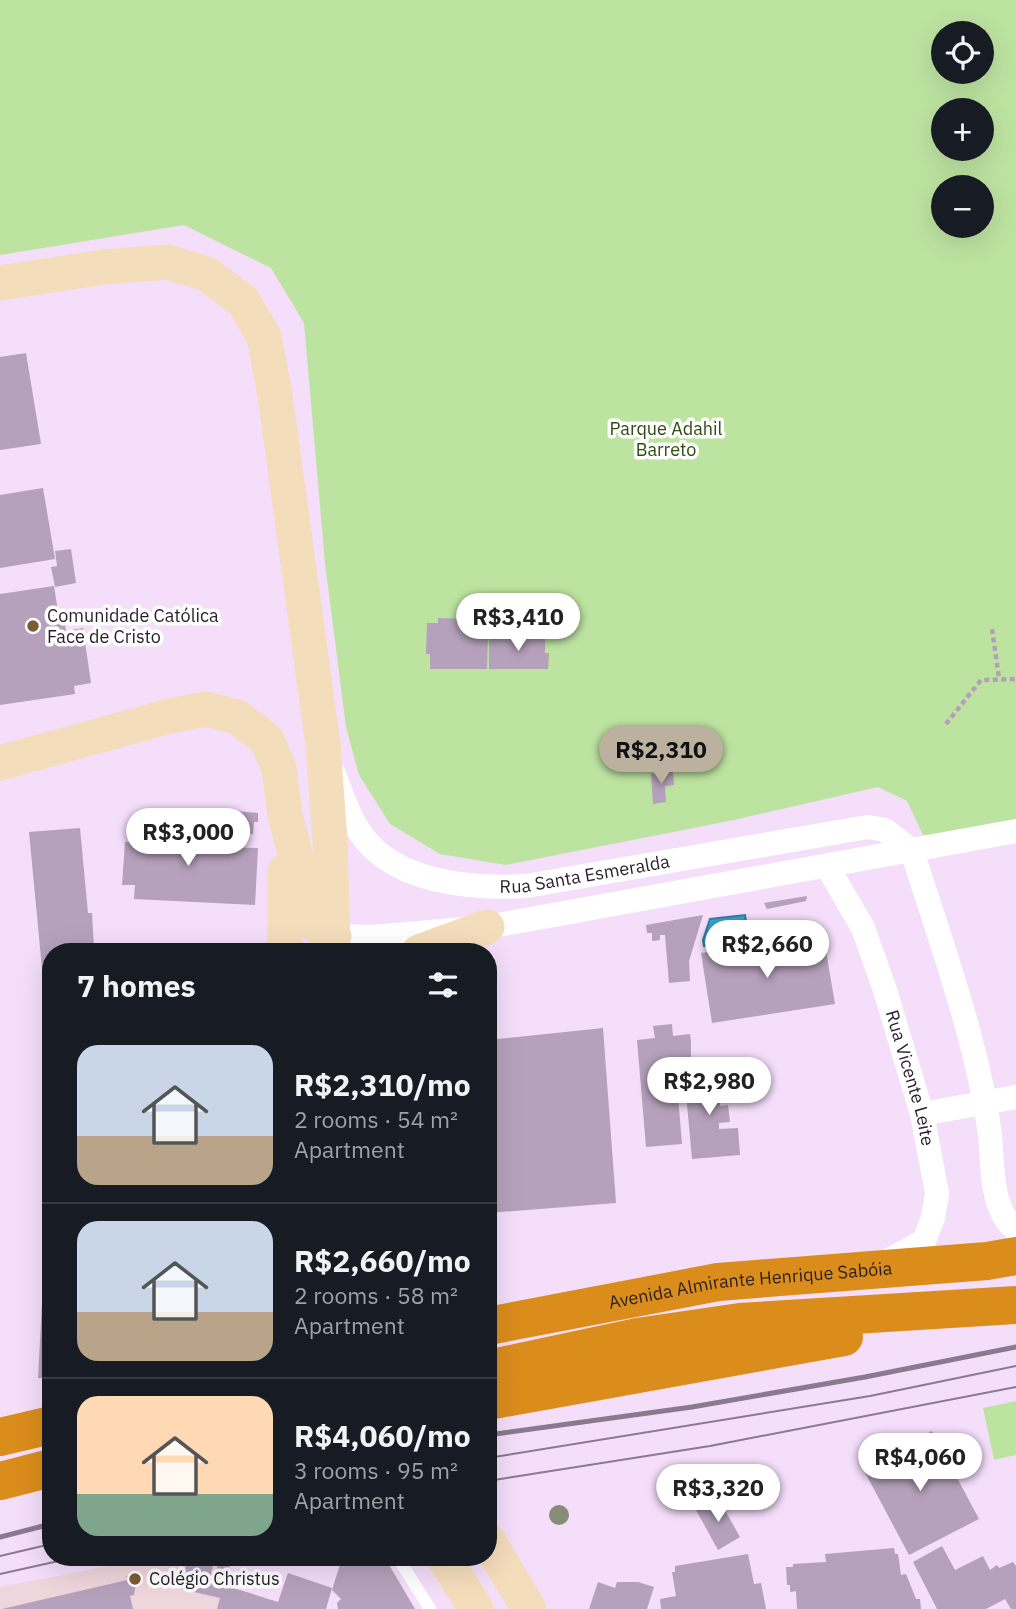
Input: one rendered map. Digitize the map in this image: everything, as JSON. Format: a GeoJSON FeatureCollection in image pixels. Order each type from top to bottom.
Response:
{"type":"FeatureCollection","features":[{"type":"Feature","properties":{"kind":"highway","name":"Avenida Almirante Henrique Sabóia"},"geometry":{"type":"LineString","coordinates":[[497,1324],[718,1282],[987,1261],[1016,1256]]}},
{"type":"Feature","properties":{"kind":"highway","name":"Avenida Almirante Henrique Sabóia"},"geometry":{"type":"LineString","coordinates":[[497,1367],[637,1337],[740,1322],[1004,1306]]}},
{"type":"Feature","properties":{"kind":"highway"},"geometry":{"type":"LineString","coordinates":[[497,1399],[1004,1306]]}},
{"type":"Feature","properties":{"kind":"highway"},"geometry":{"type":"LineString","coordinates":[[0,1437],[42,1427]]}},
{"type":"Feature","properties":{"kind":"highway"},"geometry":{"type":"LineString","coordinates":[[1,1488],[42,1472]]}},
{"type":"Feature","properties":{"kind":"highway"},"geometry":{"type":"LineString","coordinates":[[1,1488],[42,1493]]}},
{"type":"Feature","properties":{"kind":"street"},"geometry":{"type":"LineString","coordinates":[[0,283],[104,267],[167,262],[207,274],[243,301],[264,337],[275,395],[323,746],[333,943]]}},
{"type":"Feature","properties":{"kind":"street"},"geometry":{"type":"LineString","coordinates":[[0,763],[170,716],[205,709],[237,717],[266,739],[279,768],[285,815],[285,943]]}},
{"type":"Feature","properties":{"kind":"street","name":"Rua Santa Esmeralda"},"geometry":{"type":"LineString","coordinates":[[323,746],[360,833],[382,855],[412,872],[453,884],[490,888],[526,886],[868,827],[885,830],[912,851]]}},
{"type":"Feature","properties":{"kind":"street"},"geometry":{"type":"LineString","coordinates":[[285,815],[303,898],[318,927],[332,943]]}},
{"type":"Feature","properties":{"kind":"street","name":"Rua Santa Esmeralda"},"geometry":{"type":"LineString","coordinates":[[339,943],[372,937],[487,927],[1016,831]]}},
{"type":"Feature","properties":{"kind":"street"},"geometry":{"type":"LineString","coordinates":[[912,851],[953,979],[986,1102],[999,1208],[1016,1230]]}},
{"type":"Feature","properties":{"kind":"street","name":"Rua Vicente Leite"},"geometry":{"type":"LineString","coordinates":[[827,866],[863,928],[886,990],[922,1114],[937,1194],[933,1218],[924,1241],[870,1270]]}},
{"type":"Feature","properties":{"kind":"street"},"geometry":{"type":"LineString","coordinates":[[443,943],[487,927]]}},
{"type":"Feature","properties":{"kind":"street"},"geometry":{"type":"LineString","coordinates":[[922,1114],[1016,1097]]}},
{"type":"Feature","properties":{"kind":"street"},"geometry":{"type":"LineString","coordinates":[[497,1555],[529,1609]]}},
{"type":"Feature","properties":{"kind":"street"},"geometry":{"type":"LineString","coordinates":[[448,1566],[476,1609]]}},
{"type":"Feature","properties":{"kind":"lane"},"geometry":{"type":"LineString","coordinates":[[403,1566],[430,1609]]}},
{"type":"Feature","properties":{"kind":"path"},"geometry":{"type":"LineString","coordinates":[[992,629],[999,678]]}},
{"type":"Feature","properties":{"kind":"path"},"geometry":{"type":"LineString","coordinates":[[946,724],[981,680],[1016,679]]}},
{"type":"Feature","properties":{"kind":"shaded area","name":"Colégio Christus"},"geometry":{"type":"Polygon","coordinates":[[[109,1566],[231,1566],[220,1609],[0,1609],[0,1587],[109,1566]]]}},
{"type":"Feature","properties":{"kind":"green space","name":"Parque Adahil Barreto"},"geometry":{"type":"Polygon","coordinates":[[[0,0],[1016,0],[1016,825],[957,838],[923,835],[907,801],[878,787],[729,821],[506,865],[440,854],[390,824],[359,775],[346,727],[325,563],[304,323],[271,268],[184,225],[0,255],[0,0]]]}},
{"type":"Feature","properties":{"kind":"green space"},"geometry":{"type":"Polygon","coordinates":[[[1016,1401],[1016,1455],[994,1460],[983,1408],[1016,1401]]]}},
{"type":"Feature","properties":{"kind":"water"},"geometry":{"type":"Polygon","coordinates":[[[745,915],[748,934],[717,940],[716,945],[704,946],[703,940],[710,919],[745,915]]]}},
{"type":"Feature","properties":{"kind":"building"},"geometry":{"type":"Polygon","coordinates":[[[26,353],[41,444],[0,450],[0,357],[26,353]]]}},
{"type":"Feature","properties":{"kind":"building"},"geometry":{"type":"Polygon","coordinates":[[[43,488],[55,559],[0,568],[0,495],[43,488]]]}},
{"type":"Feature","properties":{"kind":"building"},"geometry":{"type":"Polygon","coordinates":[[[71,549],[76,583],[55,587],[51,567],[57,566],[55,551],[71,549]]]}},
{"type":"Feature","properties":{"kind":"building","name":"Comunidade Católica Face de Cristo"},"geometry":{"type":"Polygon","coordinates":[[[54,586],[60,624],[65,624],[66,631],[83,628],[91,683],[74,686],[75,694],[0,705],[0,594],[54,586]]]}},
{"type":"Feature","properties":{"kind":"building"},"geometry":{"type":"Polygon","coordinates":[[[438,618],[473,619],[473,623],[484,627],[488,638],[487,669],[430,669],[430,654],[426,654],[427,623],[438,623],[438,618]]]}},
{"type":"Feature","properties":{"kind":"building"},"geometry":{"type":"Polygon","coordinates":[[[489,636],[545,636],[545,653],[549,653],[548,669],[489,669],[489,636]]]}},
{"type":"Feature","properties":{"kind":"building"},"geometry":{"type":"Polygon","coordinates":[[[673,772],[674,785],[665,786],[666,802],[653,804],[651,774],[673,772]]]}},
{"type":"Feature","properties":{"kind":"building"},"geometry":{"type":"Polygon","coordinates":[[[222,810],[258,813],[253,834],[220,832],[222,810]]]}},
{"type":"Feature","properties":{"kind":"building"},"geometry":{"type":"Polygon","coordinates":[[[138,822],[194,824],[193,846],[258,848],[255,905],[134,899],[135,885],[122,885],[125,842],[137,843],[138,822]]]}},
{"type":"Feature","properties":{"kind":"building"},"geometry":{"type":"Polygon","coordinates":[[[80,828],[88,913],[92,913],[94,943],[42,943],[42,968],[29,832],[80,828]]]}},
{"type":"Feature","properties":{"kind":"building"},"geometry":{"type":"Polygon","coordinates":[[[807,896],[806,901],[767,909],[764,903],[807,896]]]}},
{"type":"Feature","properties":{"kind":"building"},"geometry":{"type":"Polygon","coordinates":[[[703,915],[689,961],[690,981],[669,983],[665,935],[660,935],[660,940],[652,941],[652,933],[647,933],[646,925],[703,915]]]}},
{"type":"Feature","properties":{"kind":"building"},"geometry":{"type":"Polygon","coordinates":[[[824,939],[835,1004],[712,1023],[701,953],[766,943],[768,957],[781,955],[779,946],[824,939]]]}},
{"type":"Feature","properties":{"kind":"building"},"geometry":{"type":"Polygon","coordinates":[[[672,1024],[673,1036],[690,1034],[691,1041],[691,1060],[681,1071],[676,1071],[682,1144],[646,1147],[637,1040],[655,1038],[653,1026],[672,1024]]]}},
{"type":"Feature","properties":{"kind":"building"},"geometry":{"type":"Polygon","coordinates":[[[603,1028],[616,1203],[497,1212],[497,1039],[603,1028]]]}},
{"type":"Feature","properties":{"kind":"building"},"geometry":{"type":"Polygon","coordinates":[[[718,1069],[720,1106],[728,1105],[730,1122],[719,1123],[719,1129],[738,1128],[740,1155],[692,1159],[684,1072],[718,1069]]]}},
{"type":"Feature","properties":{"kind":"building"},"geometry":{"type":"Polygon","coordinates":[[[42,1303],[42,1378],[38,1378],[42,1303]]]}},
{"type":"Feature","properties":{"kind":"building"},"geometry":{"type":"Polygon","coordinates":[[[932,1431],[979,1519],[909,1555],[860,1463],[869,1458],[872,1463],[932,1431]]]}},
{"type":"Feature","properties":{"kind":"building"},"geometry":{"type":"Polygon","coordinates":[[[718,1498],[740,1537],[718,1550],[696,1510],[718,1498]]]}},
{"type":"Feature","properties":{"kind":"building"},"geometry":{"type":"Polygon","coordinates":[[[942,1546],[955,1570],[983,1556],[990,1570],[997,1565],[999,1568],[1013,1562],[1016,1566],[1016,1609],[1011,1609],[1005,1599],[986,1609],[937,1609],[913,1562],[942,1546]]]}},
{"type":"Feature","properties":{"kind":"building"},"geometry":{"type":"Polygon","coordinates":[[[894,1548],[895,1554],[898,1554],[901,1575],[906,1574],[916,1599],[920,1599],[921,1609],[797,1609],[796,1591],[790,1592],[790,1585],[787,1585],[786,1567],[793,1567],[793,1564],[826,1562],[825,1554],[894,1548]]]}},
{"type":"Feature","properties":{"kind":"building"},"geometry":{"type":"Polygon","coordinates":[[[748,1554],[754,1584],[761,1583],[766,1609],[661,1609],[660,1599],[676,1596],[672,1572],[675,1572],[675,1566],[748,1554]]]}},
{"type":"Feature","properties":{"kind":"building"},"geometry":{"type":"Polygon","coordinates":[[[186,1566],[213,1566],[211,1573],[215,1574],[218,1566],[229,1566],[224,1585],[278,1602],[288,1573],[332,1588],[326,1609],[217,1609],[220,1598],[181,1589],[186,1566]]]}},
{"type":"Feature","properties":{"kind":"building"},"geometry":{"type":"Polygon","coordinates":[[[340,1566],[390,1566],[415,1609],[338,1609],[337,1603],[341,1599],[332,1590],[340,1566]]]}},
{"type":"Feature","properties":{"kind":"building"},"geometry":{"type":"Polygon","coordinates":[[[138,1574],[134,1595],[130,1596],[133,1609],[2,1609],[127,1580],[126,1576],[138,1574]]]}},
{"type":"Feature","properties":{"kind":"building"},"geometry":{"type":"Polygon","coordinates":[[[598,1582],[615,1588],[617,1582],[638,1582],[654,1587],[647,1609],[589,1609],[598,1582]]]}},
{"type":"Feature","properties":{"kind":"tram line"},"geometry":{"type":"LineString","coordinates":[[497,1457],[870,1396],[1016,1366]]}},
{"type":"Feature","properties":{"kind":"tram line"},"geometry":{"type":"LineString","coordinates":[[497,1480],[710,1446],[1016,1387]]}},
{"type":"Feature","properties":{"kind":"tram line"},"geometry":{"type":"LineString","coordinates":[[0,1556],[42,1546]]}},
{"type":"Feature","properties":{"kind":"tram line"},"geometry":{"type":"LineString","coordinates":[[0,1574],[42,1565]]}},
{"type":"Feature","properties":{"kind":"railway"},"geometry":{"type":"LineString","coordinates":[[497,1434],[692,1407],[1016,1347]]}},
{"type":"Feature","properties":{"kind":"railway"},"geometry":{"type":"LineString","coordinates":[[0,1537],[42,1526]]}},
{"type":"Feature","properties":{"kind":"place","name":"Comunidade Católica Face de Cristo"},"geometry":{"type":"Point","coordinates":[33,626]}},
{"type":"Feature","properties":{"kind":"place","name":"Colégio Christus"},"geometry":{"type":"Point","coordinates":[135,1579]}}]}
